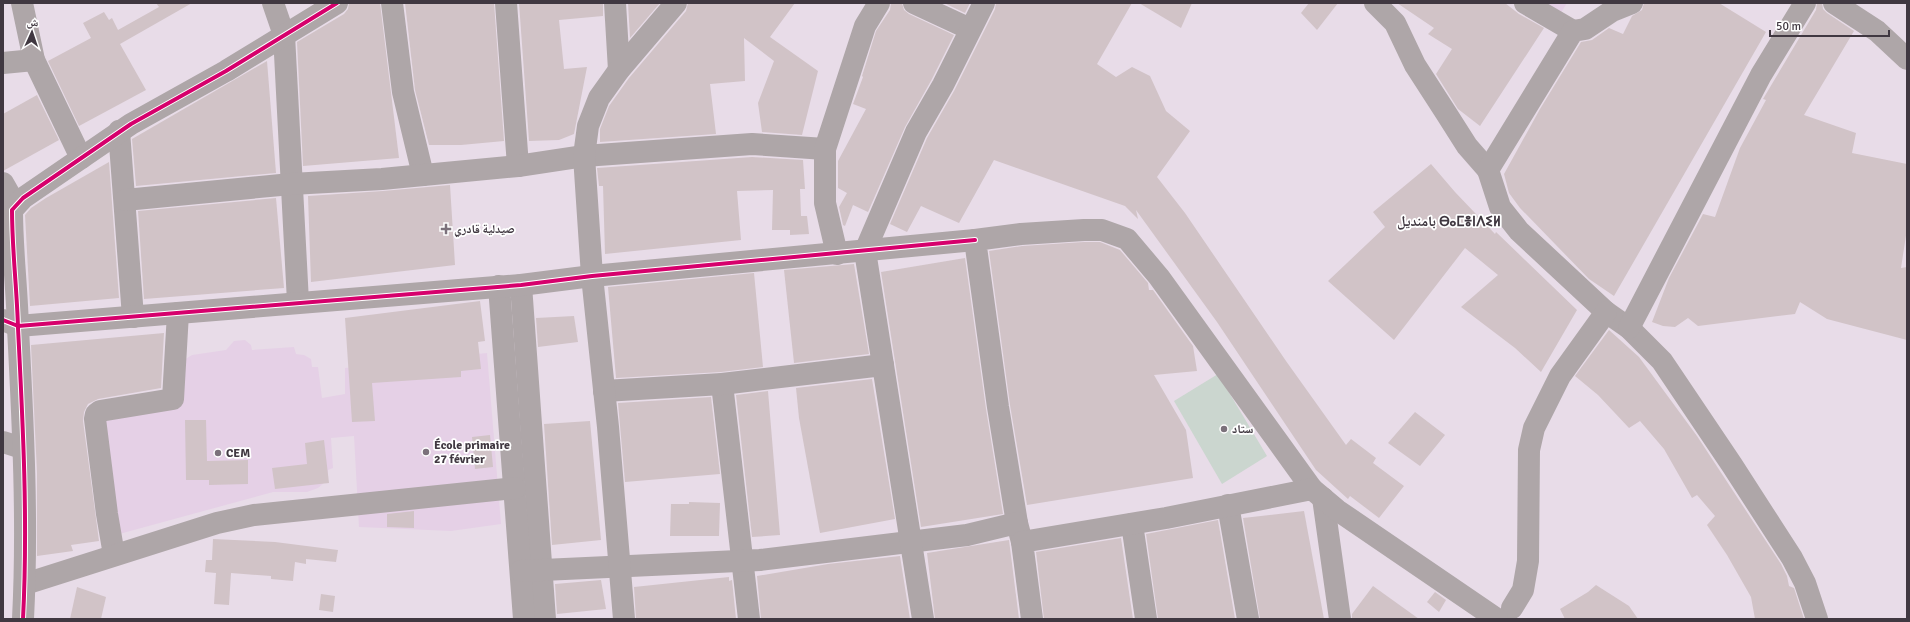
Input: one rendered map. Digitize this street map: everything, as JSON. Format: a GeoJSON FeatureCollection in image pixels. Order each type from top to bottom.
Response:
{"type":"FeatureCollection","features":[{"type":"Feature","properties":{"kind":"street"},"geometry":{"type":"LineString","coordinates":[[22,3],[34,60],[81,158]]}},
{"type":"Feature","properties":{"kind":"street"},"geometry":{"type":"LineString","coordinates":[[273,3],[284,35],[298,302]]}},
{"type":"Feature","properties":{"kind":"street"},"geometry":{"type":"LineString","coordinates":[[9,204],[81,158],[119,131],[226,71],[337,3]]}},
{"type":"Feature","properties":{"kind":"street"},"geometry":{"type":"LineString","coordinates":[[392,3],[403,92],[423,175]]}},
{"type":"Feature","properties":{"kind":"street"},"geometry":{"type":"LineString","coordinates":[[506,3],[518,166]]}},
{"type":"Feature","properties":{"kind":"street"},"geometry":{"type":"LineString","coordinates":[[615,3],[619,70]]}},
{"type":"Feature","properties":{"kind":"street"},"geometry":{"type":"LineString","coordinates":[[624,619],[604,391],[592,276],[584,156],[588,126],[599,98],[619,70],[676,3]]}},
{"type":"Feature","properties":{"kind":"street"},"geometry":{"type":"LineString","coordinates":[[837,254],[825,203],[825,149],[865,26],[879,3]]}},
{"type":"Feature","properties":{"kind":"street"},"geometry":{"type":"LineString","coordinates":[[914,3],[970,29]]}},
{"type":"Feature","properties":{"kind":"street"},"geometry":{"type":"LineString","coordinates":[[923,619],[865,251],[916,132],[943,85],[984,3]]}},
{"type":"Feature","properties":{"kind":"street"},"geometry":{"type":"LineString","coordinates":[[1374,3],[1395,23],[1415,65],[1467,146],[1488,170],[1500,207],[1519,231],[1606,312],[1629,328],[1662,361],[1792,558],[1805,583],[1817,619]]}},
{"type":"Feature","properties":{"kind":"street"},"geometry":{"type":"LineString","coordinates":[[1525,3],[1579,30]]}},
{"type":"Feature","properties":{"kind":"street"},"geometry":{"type":"LineString","coordinates":[[1488,170],[1579,30],[1593,3]]}},
{"type":"Feature","properties":{"kind":"street"},"geometry":{"type":"LineString","coordinates":[[1579,30],[1612,11],[1632,3]]}},
{"type":"Feature","properties":{"kind":"street"},"geometry":{"type":"LineString","coordinates":[[1629,328],[1761,75],[1805,3]]}},
{"type":"Feature","properties":{"kind":"street"},"geometry":{"type":"LineString","coordinates":[[1834,3],[1877,31],[1907,59]]}},
{"type":"Feature","properties":{"kind":"street"},"geometry":{"type":"LineString","coordinates":[[3,63],[34,60]]}},
{"type":"Feature","properties":{"kind":"street"},"geometry":{"type":"LineString","coordinates":[[119,131],[133,317]]}},
{"type":"Feature","properties":{"kind":"street"},"geometry":{"type":"LineString","coordinates":[[125,200],[291,184],[423,175],[518,166],[584,156],[752,144],[825,149]]}},
{"type":"Feature","properties":{"kind":"street"},"geometry":{"type":"LineString","coordinates":[[3,183],[12,210],[11,324],[13,445],[26,560],[23,619]]}},
{"type":"Feature","properties":{"kind":"street"},"geometry":{"type":"LineString","coordinates":[[11,324],[133,317],[298,302],[521,285],[592,276],[837,254],[1021,234],[1102,230],[1127,239],[1159,277],[1317,494],[1337,510],[1510,616],[1523,590],[1528,561],[1529,450],[1534,428],[1560,376],[1606,312]]}},
{"type":"Feature","properties":{"kind":"street"},"geometry":{"type":"LineString","coordinates":[[975,240],[998,407],[1020,532],[1032,619]]}},
{"type":"Feature","properties":{"kind":"street"},"geometry":{"type":"LineString","coordinates":[[521,285],[531,570],[524,619]]}},
{"type":"Feature","properties":{"kind":"street"},"geometry":{"type":"LineString","coordinates":[[499,286],[515,488],[531,570],[544,619]]}},
{"type":"Feature","properties":{"kind":"street"},"geometry":{"type":"LineString","coordinates":[[114,555],[107,514],[95,419],[96,414],[100,411],[173,399],[178,313]]}},
{"type":"Feature","properties":{"kind":"street"},"geometry":{"type":"LineString","coordinates":[[604,391],[722,384],[883,366]]}},
{"type":"Feature","properties":{"kind":"street"},"geometry":{"type":"LineString","coordinates":[[722,384],[749,619]]}},
{"type":"Feature","properties":{"kind":"street"},"geometry":{"type":"LineString","coordinates":[[24,584],[217,523],[254,515],[515,488]]}},
{"type":"Feature","properties":{"kind":"street"},"geometry":{"type":"LineString","coordinates":[[531,570],[742,561],[967,535],[1132,524],[1228,506],[1317,494]]}},
{"type":"Feature","properties":{"kind":"street"},"geometry":{"type":"LineString","coordinates":[[1317,494],[1340,619]]}},
{"type":"Feature","properties":{"kind":"street"},"geometry":{"type":"LineString","coordinates":[[1228,506],[1248,619]]}},
{"type":"Feature","properties":{"kind":"street"},"geometry":{"type":"LineString","coordinates":[[1132,524],[1146,619]]}},
{"type":"Feature","properties":{"kind":"shaded area"},"geometry":{"type":"Polygon","coordinates":[[[1539,3],[1567,3],[1559,16],[1539,3]]]}},
{"type":"Feature","properties":{"kind":"shaded area"},"geometry":{"type":"Polygon","coordinates":[[[245,340],[251,345],[252,350],[294,347],[296,354],[304,355],[311,359],[312,367],[318,367],[322,398],[345,394],[345,368],[487,353],[501,524],[451,531],[359,527],[354,436],[331,438],[333,468],[328,470],[328,479],[318,488],[307,492],[273,492],[112,536],[99,416],[178,407],[181,362],[192,355],[226,350],[234,341],[245,340]]]}},
{"type":"Feature","properties":{"kind":"shaded area"},"geometry":{"type":"Polygon","coordinates":[[[1218,374],[1267,456],[1222,484],[1174,401],[1218,374]]]}},
{"type":"Feature","properties":{"kind":"building"},"geometry":{"type":"Polygon","coordinates":[[[156,3],[192,3],[120,44],[146,90],[79,126],[48,61],[91,38],[83,23],[104,12],[109,20],[112,18],[118,30],[159,7],[156,3]]]}},
{"type":"Feature","properties":{"kind":"building"},"geometry":{"type":"Polygon","coordinates":[[[349,3],[380,3],[399,158],[303,166],[297,42],[344,14],[348,9],[349,3]]]}},
{"type":"Feature","properties":{"kind":"building"},"geometry":{"type":"Polygon","coordinates":[[[405,3],[494,3],[504,141],[461,145],[429,145],[415,90],[405,3]]]}},
{"type":"Feature","properties":{"kind":"building"},"geometry":{"type":"Polygon","coordinates":[[[519,3],[603,3],[603,16],[559,20],[564,69],[587,67],[574,134],[559,140],[529,141],[519,3]]]}},
{"type":"Feature","properties":{"kind":"building"},"geometry":{"type":"Polygon","coordinates":[[[628,3],[660,3],[630,38],[628,3]]]}},
{"type":"Feature","properties":{"kind":"building"},"geometry":{"type":"Polygon","coordinates":[[[688,3],[795,3],[770,37],[818,71],[802,135],[762,132],[758,103],[774,61],[744,38],[745,81],[710,84],[716,134],[600,142],[600,129],[609,106],[629,78],[686,11],[688,3]]]}},
{"type":"Feature","properties":{"kind":"building"},"geometry":{"type":"Polygon","coordinates":[[[891,3],[902,3],[904,10],[909,14],[954,35],[932,79],[905,127],[868,212],[853,205],[845,226],[843,225],[839,207],[847,193],[838,188],[838,161],[866,109],[853,104],[863,77],[862,76],[876,31],[890,10],[891,3]]]}},
{"type":"Feature","properties":{"kind":"building"},"geometry":{"type":"Polygon","coordinates":[[[944,3],[970,3],[965,13],[944,3]]]}},
{"type":"Feature","properties":{"kind":"building"},"geometry":{"type":"Polygon","coordinates":[[[996,3],[1132,3],[1097,64],[1116,77],[1132,67],[1150,76],[1166,111],[1190,131],[1157,177],[1185,213],[1286,361],[1346,445],[1351,439],[1376,458],[1373,463],[1404,486],[1379,518],[1350,496],[1348,499],[1316,470],[1217,322],[1136,210],[1138,219],[1125,206],[994,160],[959,223],[921,206],[907,232],[890,224],[927,138],[954,91],[995,9],[996,3]]]}},
{"type":"Feature","properties":{"kind":"building"},"geometry":{"type":"Polygon","coordinates":[[[1139,3],[1192,3],[1181,28],[1139,3]]]}},
{"type":"Feature","properties":{"kind":"building"},"geometry":{"type":"Polygon","coordinates":[[[1309,3],[1338,3],[1317,30],[1301,13],[1309,3]]]}},
{"type":"Feature","properties":{"kind":"building"},"geometry":{"type":"Polygon","coordinates":[[[1397,3],[1505,3],[1519,14],[1544,28],[1480,126],[1458,109],[1436,74],[1452,49],[1428,34],[1434,28],[1397,3]]]}},
{"type":"Feature","properties":{"kind":"building"},"geometry":{"type":"Polygon","coordinates":[[[1644,3],[1719,3],[1766,32],[1614,296],[1589,279],[1520,208],[1509,193],[1504,174],[1540,109],[1581,42],[1592,40],[1609,28],[1623,34],[1632,16],[1642,10],[1644,3]]]}},
{"type":"Feature","properties":{"kind":"building"},"geometry":{"type":"Polygon","coordinates":[[[1817,3],[1822,3],[1823,9],[1827,13],[1854,31],[1804,115],[1856,133],[1852,153],[1907,164],[1907,229],[1901,268],[1907,267],[1907,340],[1827,319],[1800,302],[1795,314],[1698,326],[1688,318],[1675,327],[1663,326],[1652,322],[1669,278],[1703,214],[1715,217],[1740,148],[1766,100],[1763,99],[1816,10],[1817,3]]]}},
{"type":"Feature","properties":{"kind":"building"},"geometry":{"type":"Polygon","coordinates":[[[267,61],[276,173],[136,186],[132,139],[267,61]]]}},
{"type":"Feature","properties":{"kind":"building"},"geometry":{"type":"Polygon","coordinates":[[[37,95],[59,140],[3,171],[3,114],[37,95]]]}},
{"type":"Feature","properties":{"kind":"building"},"geometry":{"type":"Polygon","coordinates":[[[752,157],[803,160],[805,189],[800,189],[801,216],[807,216],[809,234],[790,235],[790,230],[772,230],[773,190],[737,191],[741,240],[605,254],[603,186],[599,186],[597,168],[752,157]]]}},
{"type":"Feature","properties":{"kind":"building"},"geometry":{"type":"Polygon","coordinates":[[[109,162],[119,298],[30,306],[25,215],[31,208],[46,198],[109,162]]]}},
{"type":"Feature","properties":{"kind":"building"},"geometry":{"type":"Polygon","coordinates":[[[1431,164],[1495,234],[1496,232],[1577,310],[1541,372],[1515,348],[1461,307],[1498,275],[1465,248],[1394,340],[1328,281],[1385,227],[1373,212],[1431,164]]]}},
{"type":"Feature","properties":{"kind":"building"},"geometry":{"type":"Polygon","coordinates":[[[450,185],[455,265],[311,282],[308,196],[450,185]]]}},
{"type":"Feature","properties":{"kind":"building"},"geometry":{"type":"Polygon","coordinates":[[[276,198],[284,288],[144,299],[138,211],[276,198]]]}},
{"type":"Feature","properties":{"kind":"building"},"geometry":{"type":"Polygon","coordinates":[[[1100,242],[1120,250],[1148,283],[1149,290],[1153,290],[1193,346],[1197,371],[1154,375],[1186,430],[1193,478],[1027,505],[1010,405],[989,251],[1022,246],[1100,242]]]}},
{"type":"Feature","properties":{"kind":"building"},"geometry":{"type":"Polygon","coordinates":[[[965,258],[986,409],[1003,514],[921,527],[881,272],[965,258]]]}},
{"type":"Feature","properties":{"kind":"building"},"geometry":{"type":"Polygon","coordinates":[[[854,264],[869,354],[794,363],[784,270],[854,264]]]}},
{"type":"Feature","properties":{"kind":"building"},"geometry":{"type":"Polygon","coordinates":[[[754,273],[763,367],[721,372],[616,378],[608,287],[754,273]]]}},
{"type":"Feature","properties":{"kind":"building"},"geometry":{"type":"Polygon","coordinates":[[[480,301],[485,341],[478,342],[481,369],[461,371],[461,377],[372,383],[375,421],[352,422],[345,318],[480,301]]]}},
{"type":"Feature","properties":{"kind":"building"},"geometry":{"type":"Polygon","coordinates":[[[574,316],[578,342],[538,347],[536,318],[574,316]]]}},
{"type":"Feature","properties":{"kind":"building"},"geometry":{"type":"Polygon","coordinates":[[[1609,330],[1639,357],[1697,436],[1781,564],[1787,576],[1789,586],[1794,588],[1804,619],[1755,619],[1751,597],[1727,555],[1707,525],[1715,516],[1697,495],[1692,498],[1664,449],[1640,421],[1629,428],[1598,395],[1575,376],[1609,330]]]}},
{"type":"Feature","properties":{"kind":"building"},"geometry":{"type":"Polygon","coordinates":[[[164,333],[161,388],[98,399],[88,404],[84,412],[83,421],[99,541],[71,545],[73,551],[37,556],[37,473],[31,345],[164,333]]]}},
{"type":"Feature","properties":{"kind":"building"},"geometry":{"type":"Polygon","coordinates":[[[872,379],[895,519],[820,533],[799,418],[796,388],[872,379]]]}},
{"type":"Feature","properties":{"kind":"building"},"geometry":{"type":"Polygon","coordinates":[[[768,391],[780,535],[752,537],[736,395],[768,391]]]}},
{"type":"Feature","properties":{"kind":"building"},"geometry":{"type":"Polygon","coordinates":[[[711,397],[720,474],[625,482],[618,403],[711,397]]]}},
{"type":"Feature","properties":{"kind":"building"},"geometry":{"type":"Polygon","coordinates":[[[1415,412],[1445,435],[1420,466],[1388,443],[1415,412]]]}},
{"type":"Feature","properties":{"kind":"building"},"geometry":{"type":"Polygon","coordinates":[[[185,420],[206,420],[207,461],[248,460],[248,484],[209,485],[209,480],[186,480],[185,420]]]}},
{"type":"Feature","properties":{"kind":"building"},"geometry":{"type":"Polygon","coordinates":[[[590,421],[601,540],[552,545],[544,424],[590,421]]]}},
{"type":"Feature","properties":{"kind":"building"},"geometry":{"type":"Polygon","coordinates":[[[490,435],[493,467],[475,469],[472,437],[490,435]]]}},
{"type":"Feature","properties":{"kind":"building"},"geometry":{"type":"Polygon","coordinates":[[[324,440],[329,483],[275,489],[272,468],[307,464],[305,443],[324,440]]]}},
{"type":"Feature","properties":{"kind":"building"},"geometry":{"type":"Polygon","coordinates":[[[689,502],[720,503],[719,536],[670,536],[671,504],[689,504],[689,502]]]}},
{"type":"Feature","properties":{"kind":"building"},"geometry":{"type":"Polygon","coordinates":[[[414,511],[414,528],[387,527],[387,514],[414,511]]]}},
{"type":"Feature","properties":{"kind":"building"},"geometry":{"type":"Polygon","coordinates":[[[1304,511],[1324,619],[1260,619],[1243,518],[1304,511]]]}},
{"type":"Feature","properties":{"kind":"building"},"geometry":{"type":"Polygon","coordinates":[[[1218,520],[1235,619],[1158,619],[1146,534],[1218,520]]]}},
{"type":"Feature","properties":{"kind":"building"},"geometry":{"type":"Polygon","coordinates":[[[1121,538],[1133,619],[1044,619],[1036,552],[1121,538]]]}},
{"type":"Feature","properties":{"kind":"building"},"geometry":{"type":"Polygon","coordinates":[[[213,539],[275,542],[338,550],[336,562],[306,559],[306,564],[295,562],[293,581],[271,579],[271,576],[231,573],[229,605],[214,604],[216,573],[205,572],[206,560],[212,560],[213,539]]]}},
{"type":"Feature","properties":{"kind":"building"},"geometry":{"type":"Polygon","coordinates":[[[1009,540],[1019,619],[935,619],[927,553],[1009,540]]]}},
{"type":"Feature","properties":{"kind":"building"},"geometry":{"type":"Polygon","coordinates":[[[900,556],[910,619],[761,619],[757,576],[828,564],[900,556]]]}},
{"type":"Feature","properties":{"kind":"building"},"geometry":{"type":"Polygon","coordinates":[[[729,577],[729,581],[732,580],[736,619],[636,619],[634,587],[729,577]]]}},
{"type":"Feature","properties":{"kind":"building"},"geometry":{"type":"Polygon","coordinates":[[[601,580],[606,609],[557,614],[555,584],[601,580]]]}},
{"type":"Feature","properties":{"kind":"building"},"geometry":{"type":"Polygon","coordinates":[[[1596,585],[1629,606],[1638,619],[1565,619],[1560,609],[1588,592],[1596,585]]]}},
{"type":"Feature","properties":{"kind":"building"},"geometry":{"type":"Polygon","coordinates":[[[1373,586],[1419,619],[1352,619],[1352,614],[1373,586]]]}},
{"type":"Feature","properties":{"kind":"building"},"geometry":{"type":"Polygon","coordinates":[[[77,587],[106,597],[101,619],[70,619],[77,587]]]}},
{"type":"Feature","properties":{"kind":"building"},"geometry":{"type":"Polygon","coordinates":[[[1435,592],[1446,600],[1439,612],[1427,602],[1435,592]]]}},
{"type":"Feature","properties":{"kind":"building"},"geometry":{"type":"Polygon","coordinates":[[[321,594],[335,596],[333,612],[319,610],[321,594]]]}},
{"type":"Feature","properties":{"kind":"cycle path"},"geometry":{"type":"LineString","coordinates":[[23,619],[25,546],[24,474],[22,401],[12,210],[23,198],[131,124],[226,71],[337,3]]}},
{"type":"Feature","properties":{"kind":"cycle path"},"geometry":{"type":"LineString","coordinates":[[3,320],[18,326],[521,285],[592,276],[975,240]]}},
{"type":"Feature","properties":{"kind":"place","name":"صيدلية قادري"},"geometry":{"type":"Point","coordinates":[446,229]}},
{"type":"Feature","properties":{"kind":"place","name":"ستاد"},"geometry":{"type":"Point","coordinates":[1224,429]}},
{"type":"Feature","properties":{"kind":"place","name":"École primaire 27 février"},"geometry":{"type":"Point","coordinates":[426,452]}},
{"type":"Feature","properties":{"kind":"place","name":"CEM"},"geometry":{"type":"Point","coordinates":[218,453]}},
{"type":"Feature","properties":{"kind":"district","name":"بامنديل ⴱⴰⵎⴻⵏⴷⵉⵍ"},"geometry":{"type":"Point","coordinates":[1449,221]}}]}
